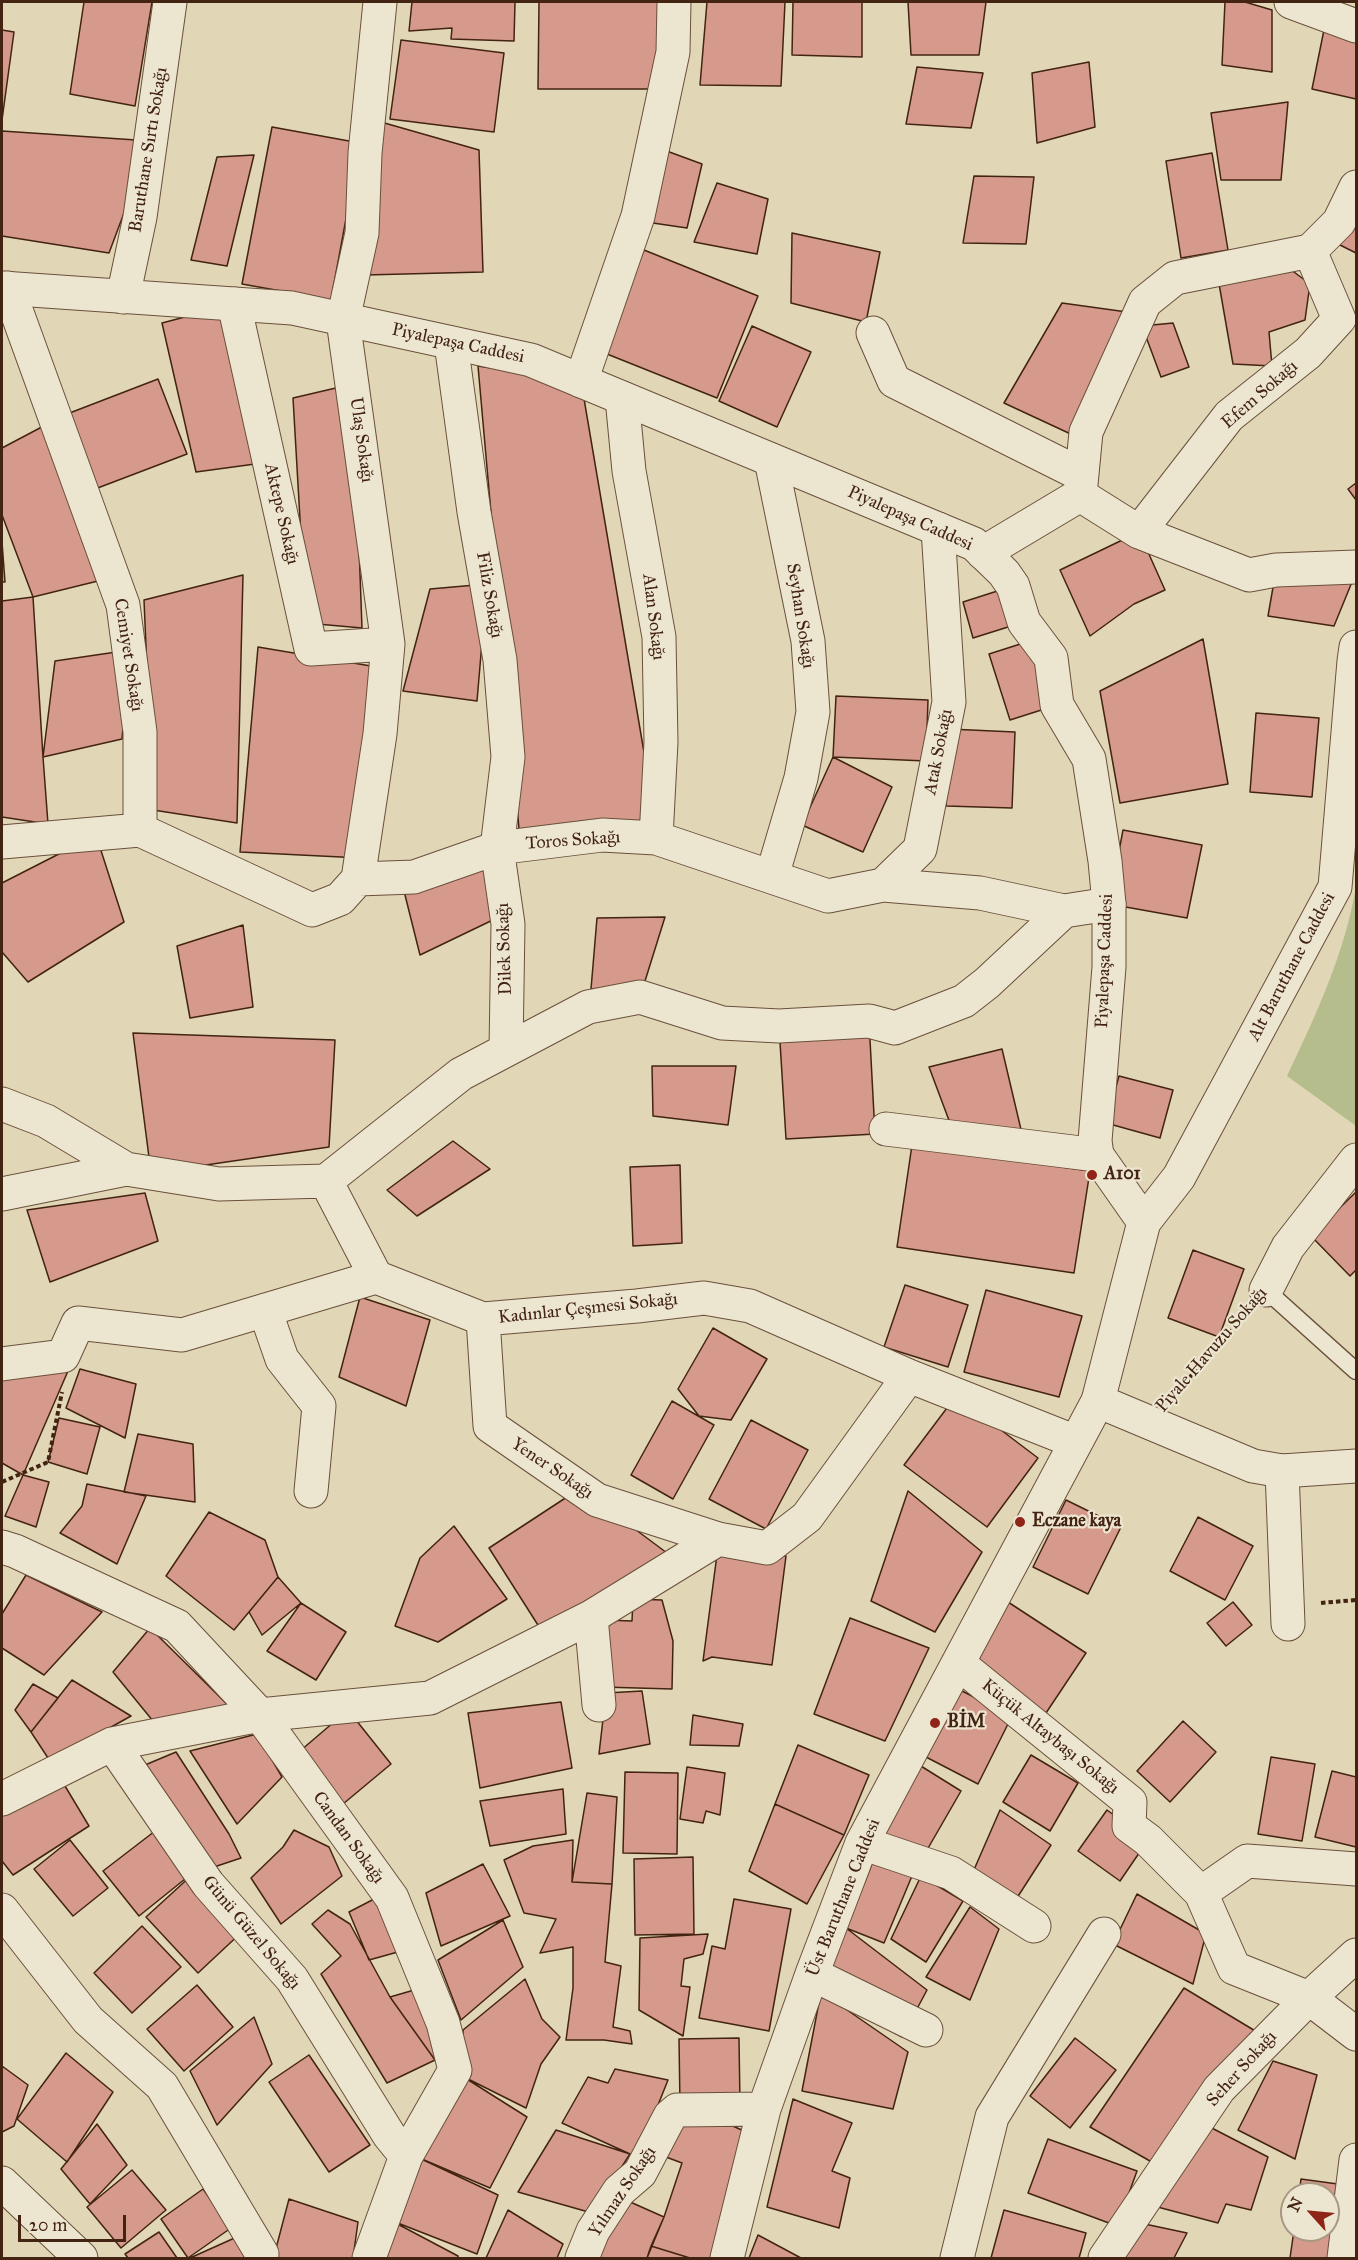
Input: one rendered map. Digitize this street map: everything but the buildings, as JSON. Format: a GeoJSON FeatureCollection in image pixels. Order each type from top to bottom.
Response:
{"type":"FeatureCollection","features":[{"type":"Feature","properties":{"kind":"street","name":"Baruthane Sırtı Sokağı"},"geometry":{"type":"LineString","coordinates":[[123,297],[140,217],[170,2]]}},
{"type":"Feature","properties":{"kind":"street","name":"Ulaş Sokağı"},"geometry":{"type":"LineString","coordinates":[[358,879],[380,734],[388,644],[343,320],[362,233],[365,153],[380,2]]}},
{"type":"Feature","properties":{"kind":"street"},"geometry":{"type":"LineString","coordinates":[[581,381],[638,216],[673,52],[674,2]]}},
{"type":"Feature","properties":{"kind":"street"},"geometry":{"type":"LineString","coordinates":[[1291,2],[1356,26]]}},
{"type":"Feature","properties":{"kind":"street"},"geometry":{"type":"LineString","coordinates":[[983,554],[1081,485],[1086,432],[1145,302],[1175,278],[1310,251],[1339,222],[1356,187]]}},
{"type":"Feature","properties":{"kind":"street","name":"Efem Sokağı"},"geometry":{"type":"LineString","coordinates":[[1139,532],[1229,416],[1308,353],[1339,319],[1310,251]]}},
{"type":"Feature","properties":{"kind":"street","name":"Piyalepaşa Caddesi"},"geometry":{"type":"LineString","coordinates":[[5,288],[292,308],[531,360],[974,544],[1004,573],[1013,586],[1024,622],[1051,658],[1057,705],[1089,759],[1105,861],[1109,904],[1109,967],[1095,1141],[1097,1155]]}},
{"type":"Feature","properties":{"kind":"street","name":"Cemiyet Sokağı"},"geometry":{"type":"LineString","coordinates":[[5,288],[123,605],[140,732],[140,830]]}},
{"type":"Feature","properties":{"kind":"street","name":"Aktepe Sokağı"},"geometry":{"type":"LineString","coordinates":[[234,304],[311,649],[388,644]]}},
{"type":"Feature","properties":{"kind":"street"},"geometry":{"type":"LineString","coordinates":[[873,333],[894,381],[1081,485],[1139,532],[1249,575],[1276,570],[1356,567]]}},
{"type":"Feature","properties":{"kind":"street","name":"Filiz Sokağı"},"geometry":{"type":"LineString","coordinates":[[452,343],[474,512],[500,660],[508,757],[497,848]]}},
{"type":"Feature","properties":{"kind":"street","name":"Alan Sokağı"},"geometry":{"type":"LineString","coordinates":[[622,398],[629,471],[659,637],[661,742],[656,838]]}},
{"type":"Feature","properties":{"kind":"street","name":"Seyhan Sokağı"},"geometry":{"type":"LineString","coordinates":[[771,460],[808,641],[813,712],[801,778],[772,876]]}},
{"type":"Feature","properties":{"kind":"street","name":"Atak Sokağı"},"geometry":{"type":"LineString","coordinates":[[883,885],[920,849],[949,702],[938,529]]}},
{"type":"Feature","properties":{"kind":"street","name":"Alt Baruthane Caddesi"},"geometry":{"type":"LineString","coordinates":[[1144,1222],[1179,1177],[1335,887],[1356,648]]}},
{"type":"Feature","properties":{"kind":"street"},"geometry":{"type":"LineString","coordinates":[[2,842],[140,830],[312,910],[340,899],[358,879]]}},
{"type":"Feature","properties":{"kind":"street","name":"Toros Sokağı"},"geometry":{"type":"LineString","coordinates":[[358,879],[414,877],[497,848],[602,835],[656,838],[828,896],[883,885],[980,893],[1064,911]]}},
{"type":"Feature","properties":{"kind":"street","name":"Dilek Sokağı"},"geometry":{"type":"LineString","coordinates":[[497,848],[507,924],[506,1050]]}},
{"type":"Feature","properties":{"kind":"street"},"geometry":{"type":"LineString","coordinates":[[2,1194],[126,1169],[219,1184],[326,1181],[461,1074],[588,1007],[640,997],[722,1023],[780,1026],[869,1021],[895,1028],[963,1000],[987,983],[1064,911],[1109,904]]}},
{"type":"Feature","properties":{"kind":"street"},"geometry":{"type":"LineString","coordinates":[[2,1104],[46,1121],[126,1169]]}},
{"type":"Feature","properties":{"kind":"street"},"geometry":{"type":"LineString","coordinates":[[886,1129],[1097,1155],[1144,1222],[1098,1401],[1253,1466],[1282,1471],[1356,1466]]}},
{"type":"Feature","properties":{"kind":"street","name":"Piyale Havuzu Sokağı"},"geometry":{"type":"LineString","coordinates":[[1266,1290],[1288,1247],[1356,1160]]}},
{"type":"Feature","properties":{"kind":"street"},"geometry":{"type":"LineString","coordinates":[[2,1364],[63,1356],[78,1323],[182,1335],[376,1277],[326,1181]]}},
{"type":"Feature","properties":{"kind":"street","name":"Kadınlar Çeşmesi Sokağı"},"geometry":{"type":"LineString","coordinates":[[376,1277],[483,1320],[704,1298],[750,1306],[909,1376],[1076,1442]]}},
{"type":"Feature","properties":{"kind":"street"},"geometry":{"type":"LineString","coordinates":[[265,1310],[282,1359],[319,1406],[310,1491]]}},
{"type":"Feature","properties":{"kind":"street","name":"Yener Sokağı"},"geometry":{"type":"LineString","coordinates":[[483,1320],[490,1426],[597,1500],[718,1539]]}},
{"type":"Feature","properties":{"kind":"street"},"geometry":{"type":"LineString","coordinates":[[2,1799],[112,1744],[260,1715],[430,1698],[591,1617],[718,1539],[767,1548],[807,1517],[909,1376]]}},
{"type":"Feature","properties":{"kind":"street","name":"Üst Baruthane Caddesi"},"geometry":{"type":"LineString","coordinates":[[728,2259],[764,2109],[862,1843],[1098,1401]]}},
{"type":"Feature","properties":{"kind":"street"},"geometry":{"type":"LineString","coordinates":[[1282,1471],[1288,1624]]}},
{"type":"Feature","properties":{"kind":"street","name":"Candan Sokağı"},"geometry":{"type":"LineString","coordinates":[[2,1547],[177,1626],[260,1715],[392,1898],[443,2023],[454,2070],[406,2156],[369,2259]]}},
{"type":"Feature","properties":{"kind":"street"},"geometry":{"type":"LineString","coordinates":[[591,1617],[599,1705]]}},
{"type":"Feature","properties":{"kind":"street","name":"Küçük Altaybaşı Sokağı"},"geometry":{"type":"LineString","coordinates":[[958,1664],[1130,1802],[1128,1826],[1148,1840],[1201,1893],[1234,1968],[1309,1998],[1356,2034]]}},
{"type":"Feature","properties":{"kind":"street","name":"Günü Güzel Sokağı"},"geometry":{"type":"LineString","coordinates":[[112,1744],[208,1884],[292,1979],[389,2135],[406,2156]]}},
{"type":"Feature","properties":{"kind":"street"},"geometry":{"type":"LineString","coordinates":[[862,1843],[951,1872],[1034,1926]]}},
{"type":"Feature","properties":{"kind":"street"},"geometry":{"type":"LineString","coordinates":[[1201,1893],[1247,1862],[1356,1869]]}},
{"type":"Feature","properties":{"kind":"street"},"geometry":{"type":"LineString","coordinates":[[2,1910],[88,2020],[162,2086],[262,2254],[261,2259]]}},
{"type":"Feature","properties":{"kind":"street"},"geometry":{"type":"LineString","coordinates":[[957,2259],[992,2118],[1104,1934]]}},
{"type":"Feature","properties":{"kind":"street","name":"Seher Sokağı"},"geometry":{"type":"LineString","coordinates":[[1105,2259],[1219,2089],[1309,1998],[1356,1955]]}},
{"type":"Feature","properties":{"kind":"street"},"geometry":{"type":"LineString","coordinates":[[812,1974],[926,2030]]}},
{"type":"Feature","properties":{"kind":"street","name":"Yılmaz Sokağı"},"geometry":{"type":"LineString","coordinates":[[582,2259],[598,2223],[619,2191],[640,2173],[670,2116],[677,2110],[764,2109]]}},
{"type":"Feature","properties":{"kind":"street"},"geometry":{"type":"LineString","coordinates":[[1344,2259],[1356,2160]]}},
{"type":"Feature","properties":{"kind":"street"},"geometry":{"type":"LineString","coordinates":[[2,2184],[81,2259]]}},
{"type":"Feature","properties":{"kind":"lane"},"geometry":{"type":"LineString","coordinates":[[1266,1290],[1356,1371]]}},
{"type":"Feature","properties":{"kind":"path","name":"Piyale Havuzu Sokağı"},"geometry":{"type":"LineString","coordinates":[[1150,1422],[1266,1290]]}},
{"type":"Feature","properties":{"kind":"path"},"geometry":{"type":"LineString","coordinates":[[2,1482],[48,1462],[63,1387]]}},
{"type":"Feature","properties":{"kind":"green space"},"geometry":{"type":"Polygon","coordinates":[[[1356,886],[1356,1126],[1287,1076],[1319,1007],[1337,959],[1356,886]]]}},
{"type":"Feature","properties":{"kind":"place","name":"A101"},"geometry":{"type":"Point","coordinates":[1092,1175]}},
{"type":"Feature","properties":{"kind":"place","name":"Eczane kaya"},"geometry":{"type":"Point","coordinates":[1020,1522]}},
{"type":"Feature","properties":{"kind":"place","name":"BİM"},"geometry":{"type":"Point","coordinates":[935,1723]}}]}
